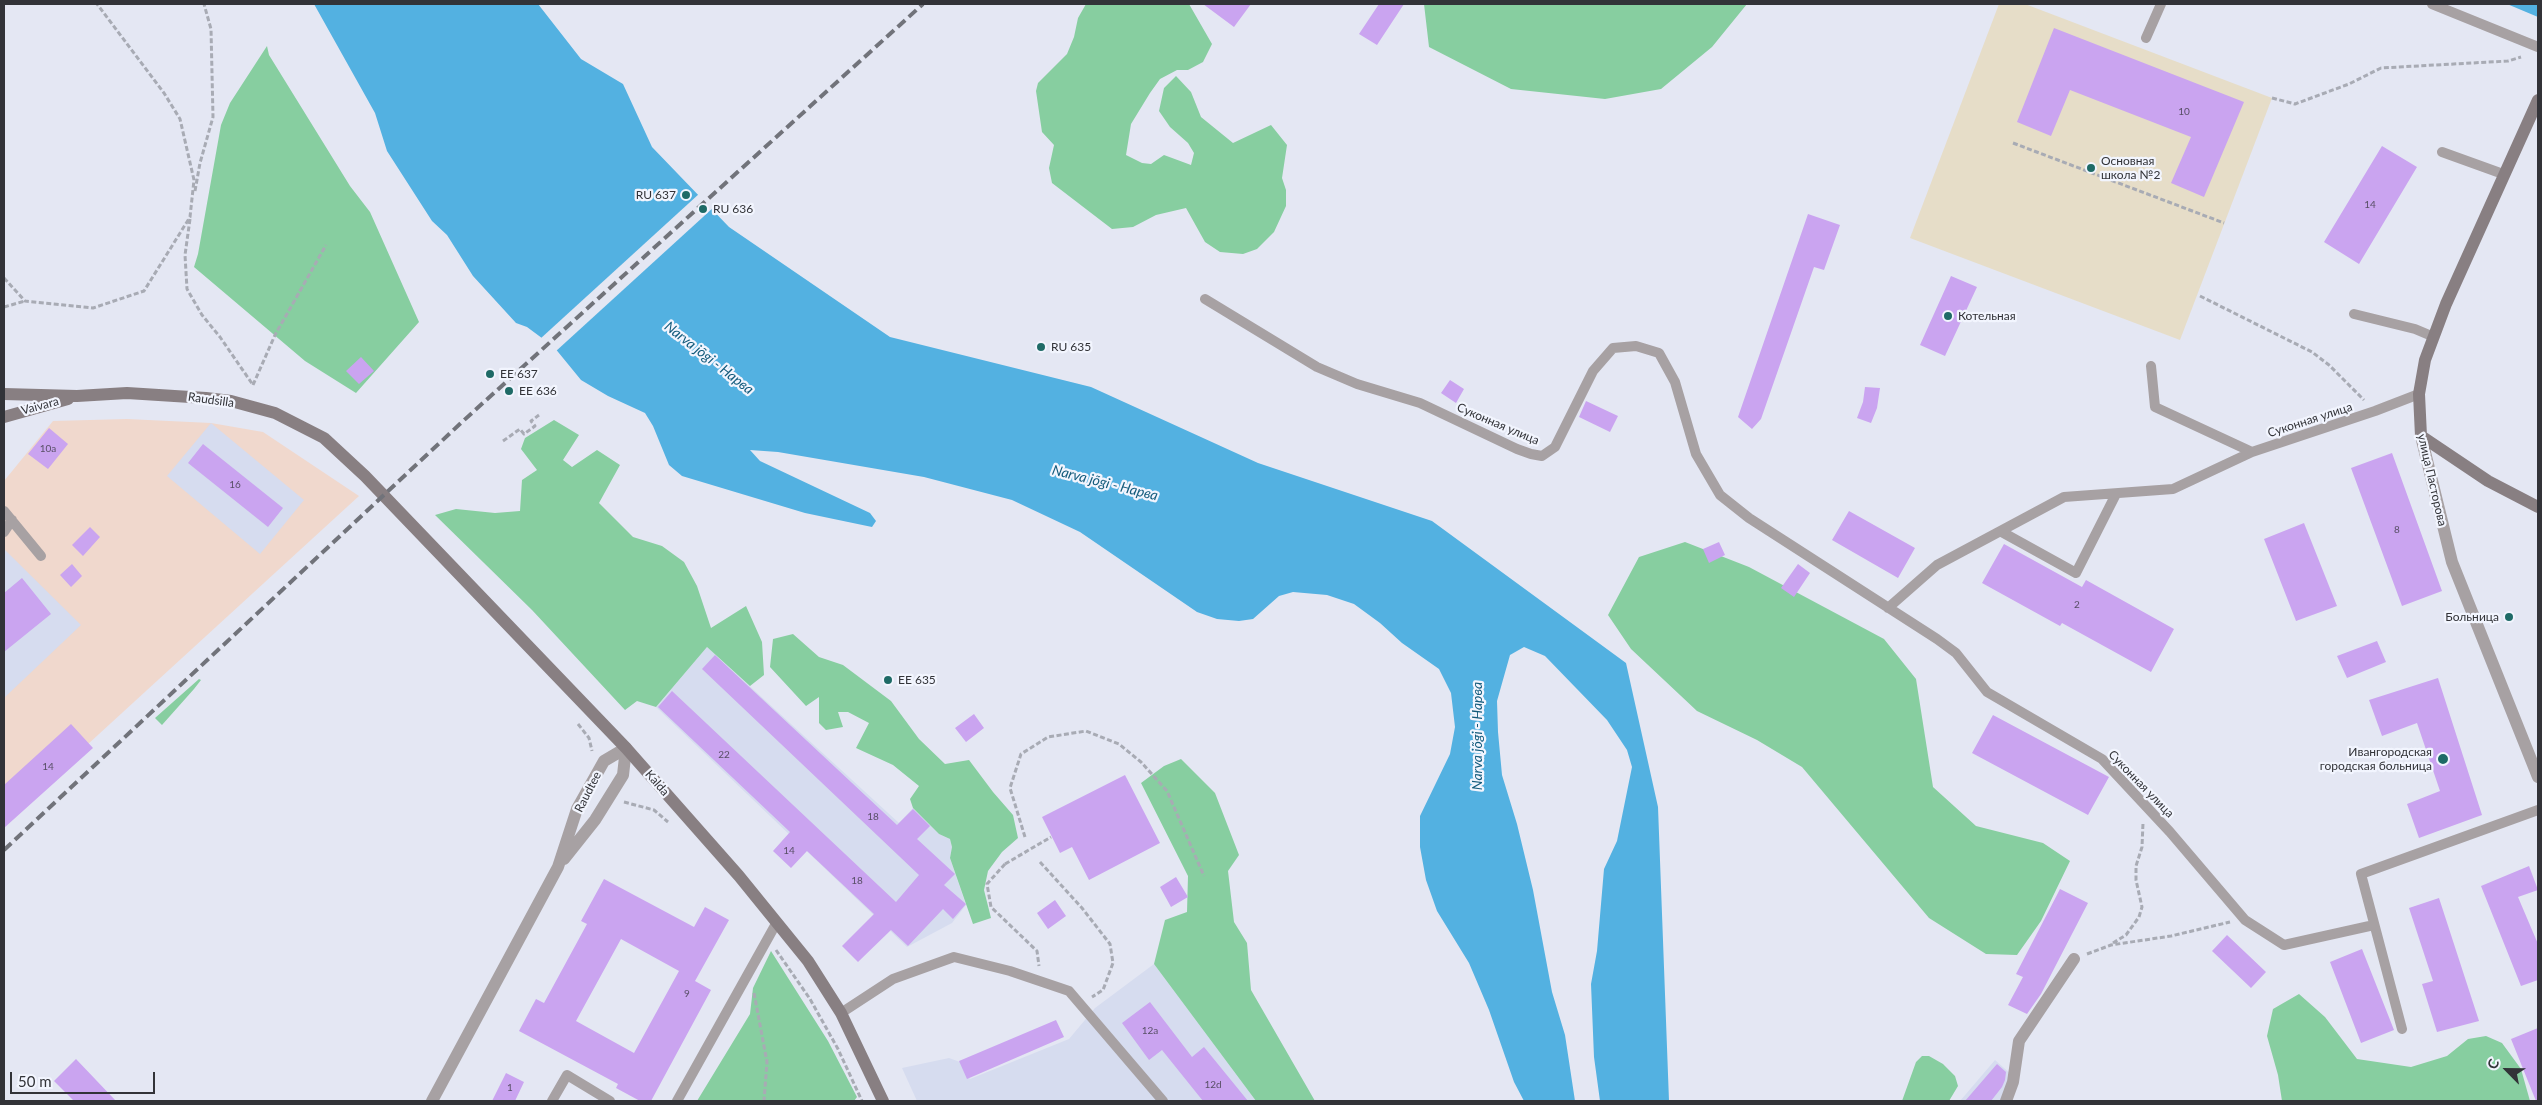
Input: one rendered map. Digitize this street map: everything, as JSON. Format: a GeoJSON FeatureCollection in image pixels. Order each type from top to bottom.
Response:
{"type":"FeatureCollection","features":[{"type":"Feature","properties":{"kind":"street","name":"улица Пасторова"},"geometry":{"type":"LineString","coordinates":[[2538,100],[2446,304],[2425,360],[2419,394],[2421,436],[2452,562],[2538,777]]}},
{"type":"Feature","properties":{"kind":"street","name":"Raudsilla"},"geometry":{"type":"LineString","coordinates":[[4,394],[77,396],[127,392],[231,401],[275,414],[324,438],[343,454],[387,498]]}},
{"type":"Feature","properties":{"kind":"street","name":"Vaivara"},"geometry":{"type":"LineString","coordinates":[[4,417],[77,396]]}},
{"type":"Feature","properties":{"kind":"street"},"geometry":{"type":"LineString","coordinates":[[2421,436],[2488,481],[2538,507]]}},
{"type":"Feature","properties":{"kind":"street","name":"Kalda"},"geometry":{"type":"LineString","coordinates":[[387,498],[626,748],[777,922],[808,961],[841,1013],[880,1099]]}},
{"type":"Feature","properties":{"kind":"street","name":"Raudtee"},"geometry":{"type":"LineString","coordinates":[[558,867],[577,809],[604,761],[626,748]]}},
{"type":"Feature","properties":{"kind":"street","name":"Raudtee"},"geometry":{"type":"LineString","coordinates":[[432,1101],[558,867],[624,775],[626,748]]}},
{"type":"Feature","properties":{"kind":"street"},"geometry":{"type":"LineString","coordinates":[[2006,1101],[2013,1082],[2019,1041],[2027,1026],[2074,959]]}},
{"type":"Feature","properties":{"kind":"lane"},"geometry":{"type":"LineString","coordinates":[[2146,38],[2161,4]]}},
{"type":"Feature","properties":{"kind":"lane"},"geometry":{"type":"LineString","coordinates":[[2432,4],[2538,47]]}},
{"type":"Feature","properties":{"kind":"lane"},"geometry":{"type":"LineString","coordinates":[[2442,152],[2503,174]]}},
{"type":"Feature","properties":{"kind":"lane","name":"Суконная улица"},"geometry":{"type":"LineString","coordinates":[[1205,300],[1317,367],[1357,384],[1420,403],[1517,449],[1542,456],[1555,447],[1593,371],[1613,348],[1636,346],[1659,353],[1675,382],[1696,454],[1720,495],[1749,518],[1956,653],[1987,692],[2102,759],[2143,802],[2245,920],[2284,945],[2374,925]]}},
{"type":"Feature","properties":{"kind":"lane"},"geometry":{"type":"LineString","coordinates":[[2354,314],[2415,329],[2434,337]]}},
{"type":"Feature","properties":{"kind":"lane"},"geometry":{"type":"LineString","coordinates":[[2152,366],[2155,407],[2252,452]]}},
{"type":"Feature","properties":{"kind":"lane","name":"Суконная улица"},"geometry":{"type":"LineString","coordinates":[[1888,608],[1937,565],[2064,497],[2172,489],[2252,452],[2375,411],[2419,394]]}},
{"type":"Feature","properties":{"kind":"lane"},"geometry":{"type":"LineString","coordinates":[[2000,531],[2076,573],[2116,494]]}},
{"type":"Feature","properties":{"kind":"lane"},"geometry":{"type":"LineString","coordinates":[[4,511],[41,556]]}},
{"type":"Feature","properties":{"kind":"lane"},"geometry":{"type":"LineString","coordinates":[[4,532],[12,520]]}},
{"type":"Feature","properties":{"kind":"lane"},"geometry":{"type":"LineString","coordinates":[[2402,1029],[2361,874],[2538,810]]}},
{"type":"Feature","properties":{"kind":"lane"},"geometry":{"type":"LineString","coordinates":[[677,1101],[777,922]]}},
{"type":"Feature","properties":{"kind":"lane"},"geometry":{"type":"LineString","coordinates":[[841,1013],[893,980],[954,957],[1041,981],[1069,991],[1163,1101]]}},
{"type":"Feature","properties":{"kind":"lane"},"geometry":{"type":"LineString","coordinates":[[552,1101],[567,1074],[610,1101]]}},
{"type":"Feature","properties":{"kind":"path"},"geometry":{"type":"LineString","coordinates":[[98,4],[164,93],[180,119],[194,180],[185,255],[187,289],[202,316],[220,337],[253,385],[275,335],[326,245]]}},
{"type":"Feature","properties":{"kind":"path"},"geometry":{"type":"LineString","coordinates":[[4,307],[25,301],[93,308],[144,291],[190,217],[200,163],[213,117],[210,30],[204,4]]}},
{"type":"Feature","properties":{"kind":"path"},"geometry":{"type":"LineString","coordinates":[[2272,98],[2295,104],[2349,84],[2381,68],[2508,61],[2523,56]]}},
{"type":"Feature","properties":{"kind":"path"},"geometry":{"type":"LineString","coordinates":[[2013,143],[2224,223]]}},
{"type":"Feature","properties":{"kind":"path"},"geometry":{"type":"LineString","coordinates":[[4,278],[25,301]]}},
{"type":"Feature","properties":{"kind":"path"},"geometry":{"type":"LineString","coordinates":[[2200,296],[2312,352],[2375,411]]}},
{"type":"Feature","properties":{"kind":"path"},"geometry":{"type":"LineString","coordinates":[[503,441],[520,429],[524,434],[535,426],[531,421],[539,415]]}},
{"type":"Feature","properties":{"kind":"path"},"geometry":{"type":"LineString","coordinates":[[576,720],[589,738],[592,753],[586,773],[594,779]]}},
{"type":"Feature","properties":{"kind":"path"},"geometry":{"type":"LineString","coordinates":[[1025,837],[1010,788],[1021,754],[1048,737],[1086,731],[1119,744],[1141,762],[1166,791],[1204,876]]}},
{"type":"Feature","properties":{"kind":"path"},"geometry":{"type":"LineString","coordinates":[[612,794],[621,801],[654,810],[672,826]]}},
{"type":"Feature","properties":{"kind":"path"},"geometry":{"type":"LineString","coordinates":[[2074,959],[2110,945],[2126,935],[2139,917],[2142,907],[2136,880],[2136,866],[2142,847],[2143,802]]}},
{"type":"Feature","properties":{"kind":"path"},"geometry":{"type":"LineString","coordinates":[[1041,981],[1037,951],[991,907],[986,884],[1005,864],[1051,837]]}},
{"type":"Feature","properties":{"kind":"path"},"geometry":{"type":"LineString","coordinates":[[1040,862],[1082,908],[1110,944],[1113,963],[1103,990],[1081,1004]]}},
{"type":"Feature","properties":{"kind":"path"},"geometry":{"type":"LineString","coordinates":[[2110,945],[2171,936],[2245,920]]}},
{"type":"Feature","properties":{"kind":"path"},"geometry":{"type":"LineString","coordinates":[[768,939],[810,999],[838,1049],[862,1101]]}},
{"type":"Feature","properties":{"kind":"path"},"geometry":{"type":"LineString","coordinates":[[744,981],[753,988],[767,1062],[764,1101]]}},
{"type":"Feature","properties":{"kind":"shaded area","name":"Основная школа №2"},"geometry":{"type":"Polygon","coordinates":[[[1999,4],[2025,4],[2272,98],[2180,340],[1910,238],[1999,4]]]}},
{"type":"Feature","properties":{"kind":"shaded area"},"geometry":{"type":"Polygon","coordinates":[[[127,419],[211,423],[263,432],[359,496],[4,821],[4,481],[53,421],[127,419]]]}},
{"type":"Feature","properties":{"kind":"shaded area"},"geometry":{"type":"Polygon","coordinates":[[[211,423],[304,500],[260,554],[167,476],[211,423]]]}},
{"type":"Feature","properties":{"kind":"shaded area"},"geometry":{"type":"Polygon","coordinates":[[[4,549],[81,625],[4,698],[4,549]]]}},
{"type":"Feature","properties":{"kind":"shaded area"},"geometry":{"type":"Polygon","coordinates":[[[707,647],[899,823],[913,808],[939,834],[950,839],[952,847],[950,858],[966,905],[952,923],[907,947],[656,707],[707,647]]]}},
{"type":"Feature","properties":{"kind":"shaded area"},"geometry":{"type":"Polygon","coordinates":[[[1154,964],[1256,1101],[917,1101],[902,1068],[949,1058],[960,1062],[970,1079],[1069,1039],[1095,1008],[1154,964]]]}},
{"type":"Feature","properties":{"kind":"shaded area"},"geometry":{"type":"Polygon","coordinates":[[[1995,1060],[2013,1076],[2001,1101],[1960,1101],[1995,1060]]]}},
{"type":"Feature","properties":{"kind":"green space"},"geometry":{"type":"Polygon","coordinates":[[[1086,4],[1189,4],[1212,44],[1203,62],[1188,70],[1177,70],[1160,79],[1131,124],[1126,155],[1142,163],[1151,164],[1164,155],[1191,165],[1194,153],[1188,143],[1170,127],[1159,111],[1164,88],[1176,76],[1191,92],[1201,117],[1233,143],[1271,125],[1287,145],[1282,178],[1286,190],[1286,206],[1274,232],[1257,249],[1243,254],[1220,252],[1205,242],[1186,208],[1156,215],[1133,227],[1112,229],[1052,183],[1049,168],[1054,145],[1042,132],[1036,91],[1038,83],[1067,54],[1074,37],[1078,18],[1086,4]]]}},
{"type":"Feature","properties":{"kind":"green space"},"geometry":{"type":"Polygon","coordinates":[[[1424,4],[1747,4],[1712,47],[1661,89],[1605,99],[1511,89],[1429,47],[1424,4]]]}},
{"type":"Feature","properties":{"kind":"green space"},"geometry":{"type":"Polygon","coordinates":[[[267,46],[269,55],[350,186],[370,212],[419,322],[356,393],[305,361],[194,267],[198,254],[221,125],[230,103],[267,46]]]}},
{"type":"Feature","properties":{"kind":"green space"},"geometry":{"type":"Polygon","coordinates":[[[554,420],[579,435],[563,460],[572,467],[597,450],[620,465],[599,503],[633,537],[662,546],[684,562],[697,586],[711,628],[746,606],[762,642],[764,675],[750,686],[707,647],[656,707],[637,701],[625,710],[532,610],[435,515],[456,509],[495,513],[520,511],[522,480],[537,470],[521,449],[525,438],[554,420]]]}},
{"type":"Feature","properties":{"kind":"green space"},"geometry":{"type":"Polygon","coordinates":[[[1685,542],[1749,567],[1884,639],[1916,679],[1933,787],[1976,826],[2043,843],[2070,861],[2041,921],[2017,955],[1986,954],[1929,918],[1802,767],[1757,740],[1697,711],[1631,649],[1608,615],[1639,557],[1685,542]]]}},
{"type":"Feature","properties":{"kind":"green space"},"geometry":{"type":"Polygon","coordinates":[[[793,634],[819,657],[843,665],[891,701],[919,739],[945,764],[969,760],[1013,815],[1018,838],[1002,852],[988,871],[984,890],[991,918],[973,924],[950,858],[952,847],[950,839],[939,834],[913,808],[910,799],[919,786],[893,765],[856,748],[869,723],[848,712],[838,712],[843,727],[826,730],[819,723],[819,697],[806,706],[770,667],[773,639],[793,634]]]}},
{"type":"Feature","properties":{"kind":"green space"},"geometry":{"type":"Polygon","coordinates":[[[199,679],[201,680],[194,689],[162,725],[155,718],[199,679]]]}},
{"type":"Feature","properties":{"kind":"green space"},"geometry":{"type":"Polygon","coordinates":[[[1181,759],[1215,793],[1239,855],[1228,871],[1234,922],[1247,943],[1251,990],[1315,1101],[1256,1101],[1154,964],[1165,920],[1187,912],[1188,876],[1141,783],[1164,766],[1181,759]]]}},
{"type":"Feature","properties":{"kind":"green space"},"geometry":{"type":"Polygon","coordinates":[[[771,951],[828,1041],[857,1097],[854,1101],[697,1101],[750,1014],[753,988],[771,951]]]}},
{"type":"Feature","properties":{"kind":"green space"},"geometry":{"type":"Polygon","coordinates":[[[2299,994],[2325,1017],[2357,1059],[2411,1067],[2447,1056],[2468,1039],[2486,1036],[2502,1043],[2521,1069],[2530,1101],[2282,1101],[2278,1075],[2267,1036],[2273,1009],[2299,994]]]}},
{"type":"Feature","properties":{"kind":"green space"},"geometry":{"type":"Polygon","coordinates":[[[1922,1056],[1929,1056],[1943,1064],[1955,1076],[1958,1086],[1949,1101],[1902,1101],[1916,1062],[1922,1056]]]}},
{"type":"Feature","properties":{"kind":"water","name":"Narva jõgi - Нарва"},"geometry":{"type":"Polygon","coordinates":[[[314,4],[538,4],[581,59],[623,84],[652,147],[729,227],[890,337],[1091,387],[1258,463],[1432,521],[1626,663],[1658,807],[1669,1101],[1600,1101],[1594,1057],[1591,984],[1597,951],[1604,869],[1617,841],[1632,767],[1627,750],[1607,720],[1545,656],[1524,647],[1510,655],[1497,701],[1498,732],[1502,775],[1517,824],[1533,890],[1552,992],[1565,1035],[1575,1101],[1524,1101],[1514,1082],[1489,1010],[1469,963],[1437,911],[1426,880],[1420,847],[1420,816],[1450,754],[1455,727],[1451,693],[1439,669],[1402,643],[1380,623],[1354,604],[1327,595],[1293,592],[1279,596],[1253,619],[1239,621],[1217,619],[1197,612],[1080,532],[1012,500],[924,477],[778,452],[750,450],[760,461],[870,513],[876,521],[872,527],[805,513],[682,476],[669,465],[653,426],[645,413],[608,396],[581,380],[554,347],[527,327],[516,323],[473,276],[447,235],[432,221],[387,151],[375,113],[314,4]]]}},
{"type":"Feature","properties":{"kind":"water"},"geometry":{"type":"Polygon","coordinates":[[[2507,4],[2538,4],[2538,17],[2507,4]]]}},
{"type":"Feature","properties":{"kind":"pier"},"geometry":{"type":"Polygon","coordinates":[[[700,193],[714,207],[555,352],[540,339],[700,193]]]}},
{"type":"Feature","properties":{"kind":"building"},"geometry":{"type":"Polygon","coordinates":[[[1203,4],[1251,4],[1234,27],[1203,4]]]}},
{"type":"Feature","properties":{"kind":"building"},"geometry":{"type":"Polygon","coordinates":[[[1379,4],[1404,4],[1377,45],[1359,34],[1379,4]]]}},
{"type":"Feature","properties":{"kind":"building"},"geometry":{"type":"Polygon","coordinates":[[[2054,28],[2244,102],[2204,197],[2171,183],[2191,137],[2070,90],[2051,136],[2017,122],[2054,28]]]}},
{"type":"Feature","properties":{"kind":"building"},"geometry":{"type":"Polygon","coordinates":[[[2382,146],[2417,167],[2359,264],[2324,242],[2382,146]]]}},
{"type":"Feature","properties":{"kind":"building"},"geometry":{"type":"Polygon","coordinates":[[[1808,214],[1840,225],[1824,270],[1814,267],[1761,419],[1752,429],[1738,417],[1808,214]]]}},
{"type":"Feature","properties":{"kind":"building","name":"Котельная"},"geometry":{"type":"Polygon","coordinates":[[[1951,276],[1977,287],[1945,356],[1920,345],[1951,276]]]}},
{"type":"Feature","properties":{"kind":"building"},"geometry":{"type":"Polygon","coordinates":[[[361,357],[374,371],[359,384],[346,371],[361,357]]]}},
{"type":"Feature","properties":{"kind":"building"},"geometry":{"type":"Polygon","coordinates":[[[1450,380],[1464,389],[1456,403],[1441,393],[1450,380]]]}},
{"type":"Feature","properties":{"kind":"building"},"geometry":{"type":"Polygon","coordinates":[[[1865,387],[1880,388],[1877,408],[1871,423],[1857,418],[1863,402],[1865,387]]]}},
{"type":"Feature","properties":{"kind":"building"},"geometry":{"type":"Polygon","coordinates":[[[1586,401],[1618,416],[1610,432],[1579,417],[1586,401]]]}},
{"type":"Feature","properties":{"kind":"building"},"geometry":{"type":"Polygon","coordinates":[[[49,428],[68,444],[48,469],[28,454],[49,428]]]}},
{"type":"Feature","properties":{"kind":"building"},"geometry":{"type":"Polygon","coordinates":[[[203,444],[283,508],[268,527],[188,463],[203,444]]]}},
{"type":"Feature","properties":{"kind":"building"},"geometry":{"type":"Polygon","coordinates":[[[2392,453],[2442,591],[2402,606],[2351,468],[2392,453]]]}},
{"type":"Feature","properties":{"kind":"building"},"geometry":{"type":"Polygon","coordinates":[[[1849,511],[1915,548],[1898,578],[1832,540],[1849,511]]]}},
{"type":"Feature","properties":{"kind":"building"},"geometry":{"type":"Polygon","coordinates":[[[2304,523],[2337,606],[2296,621],[2264,539],[2304,523]]]}},
{"type":"Feature","properties":{"kind":"building"},"geometry":{"type":"Polygon","coordinates":[[[90,527],[100,537],[83,556],[72,545],[90,527]]]}},
{"type":"Feature","properties":{"kind":"building"},"geometry":{"type":"Polygon","coordinates":[[[1719,542],[1725,555],[1709,563],[1703,549],[1719,542]]]}},
{"type":"Feature","properties":{"kind":"building"},"geometry":{"type":"Polygon","coordinates":[[[2004,544],[2082,587],[2086,580],[2174,629],[2151,672],[2062,623],[2060,626],[1982,583],[2004,544]]]}},
{"type":"Feature","properties":{"kind":"building"},"geometry":{"type":"Polygon","coordinates":[[[72,564],[82,576],[71,587],[60,575],[72,564]]]}},
{"type":"Feature","properties":{"kind":"building"},"geometry":{"type":"Polygon","coordinates":[[[1798,564],[1810,573],[1794,597],[1781,588],[1798,564]]]}},
{"type":"Feature","properties":{"kind":"building"},"geometry":{"type":"Polygon","coordinates":[[[22,578],[51,614],[4,652],[4,593],[22,578]]]}},
{"type":"Feature","properties":{"kind":"building"},"geometry":{"type":"Polygon","coordinates":[[[2377,641],[2386,662],[2347,678],[2337,656],[2377,641]]]}},
{"type":"Feature","properties":{"kind":"building"},"geometry":{"type":"Polygon","coordinates":[[[715,655],[897,825],[913,809],[930,826],[917,839],[955,874],[944,885],[966,904],[953,919],[943,909],[908,946],[891,930],[858,962],[842,946],[874,914],[807,851],[791,868],[773,851],[790,832],[658,707],[672,691],[896,902],[919,875],[702,669],[715,655]]]}},
{"type":"Feature","properties":{"kind":"building"},"geometry":{"type":"Polygon","coordinates":[[[2438,678],[2482,815],[2419,838],[2407,804],[2440,791],[2417,723],[2382,736],[2369,700],[2438,678]]]}},
{"type":"Feature","properties":{"kind":"building"},"geometry":{"type":"Polygon","coordinates":[[[974,714],[984,728],[966,742],[955,728],[974,714]]]}},
{"type":"Feature","properties":{"kind":"building"},"geometry":{"type":"Polygon","coordinates":[[[1993,715],[2109,777],[2088,815],[1972,753],[1993,715]]]}},
{"type":"Feature","properties":{"kind":"building"},"geometry":{"type":"Polygon","coordinates":[[[71,724],[93,748],[4,828],[4,785],[71,724]]]}},
{"type":"Feature","properties":{"kind":"building"},"geometry":{"type":"Polygon","coordinates":[[[1125,775],[1160,843],[1089,880],[1072,847],[1060,853],[1042,817],[1125,775]]]}},
{"type":"Feature","properties":{"kind":"building"},"geometry":{"type":"Polygon","coordinates":[[[2529,866],[2538,890],[2518,897],[2538,944],[2538,980],[2521,986],[2481,886],[2529,866]]]}},
{"type":"Feature","properties":{"kind":"building"},"geometry":{"type":"Polygon","coordinates":[[[1176,877],[1188,897],[1171,907],[1160,887],[1176,877]]]}},
{"type":"Feature","properties":{"kind":"building"},"geometry":{"type":"Polygon","coordinates":[[[604,879],[694,927],[705,907],[729,920],[695,981],[711,990],[651,1101],[640,1101],[616,1088],[618,1084],[519,1031],[536,999],[544,1003],[587,924],[581,921],[604,879]],[[621,939],[576,1021],[634,1053],[679,971],[621,939]]]}},
{"type":"Feature","properties":{"kind":"building"},"geometry":{"type":"Polygon","coordinates":[[[2060,889],[2088,903],[2041,994],[2027,1014],[2008,1005],[2023,977],[2016,974],[2060,889]]]}},
{"type":"Feature","properties":{"kind":"building"},"geometry":{"type":"Polygon","coordinates":[[[2439,898],[2479,1021],[2437,1032],[2422,984],[2433,981],[2409,908],[2439,898]]]}},
{"type":"Feature","properties":{"kind":"building"},"geometry":{"type":"Polygon","coordinates":[[[1055,900],[1066,916],[1048,929],[1037,913],[1055,900]]]}},
{"type":"Feature","properties":{"kind":"building"},"geometry":{"type":"Polygon","coordinates":[[[2227,935],[2266,972],[2251,988],[2212,951],[2227,935]]]}},
{"type":"Feature","properties":{"kind":"building"},"geometry":{"type":"Polygon","coordinates":[[[2362,949],[2394,1030],[2361,1043],[2330,962],[2362,949]]]}},
{"type":"Feature","properties":{"kind":"building"},"geometry":{"type":"Polygon","coordinates":[[[1150,1002],[1192,1057],[1204,1047],[1248,1101],[1203,1101],[1162,1050],[1149,1060],[1122,1023],[1150,1002]]]}},
{"type":"Feature","properties":{"kind":"building"},"geometry":{"type":"Polygon","coordinates":[[[1056,1020],[1064,1037],[967,1079],[959,1061],[1056,1020]]]}},
{"type":"Feature","properties":{"kind":"building"},"geometry":{"type":"Polygon","coordinates":[[[2538,1028],[2538,1101],[2536,1101],[2511,1039],[2538,1028]]]}},
{"type":"Feature","properties":{"kind":"building"},"geometry":{"type":"Polygon","coordinates":[[[76,1059],[116,1101],[74,1101],[54,1081],[76,1059]]]}},
{"type":"Feature","properties":{"kind":"building"},"geometry":{"type":"Polygon","coordinates":[[[1997,1064],[2006,1072],[2005,1080],[1991,1101],[1965,1101],[1997,1064]]]}},
{"type":"Feature","properties":{"kind":"building"},"geometry":{"type":"Polygon","coordinates":[[[506,1073],[524,1082],[515,1101],[492,1101],[506,1073]]]}},
{"type":"Feature","properties":{"kind":"railway"},"geometry":{"type":"LineString","coordinates":[[4,850],[462,422],[923,4]]}},
{"type":"Feature","properties":{"kind":"place","name":"Основная школа №2"},"geometry":{"type":"Point","coordinates":[2091,168]}},
{"type":"Feature","properties":{"kind":"place","name":"RU 637"},"geometry":{"type":"Point","coordinates":[686,195]}},
{"type":"Feature","properties":{"kind":"place","name":"RU 636"},"geometry":{"type":"Point","coordinates":[703,209]}},
{"type":"Feature","properties":{"kind":"place","name":"Котельная"},"geometry":{"type":"Point","coordinates":[1948,316]}},
{"type":"Feature","properties":{"kind":"place","name":"RU 635"},"geometry":{"type":"Point","coordinates":[1041,347]}},
{"type":"Feature","properties":{"kind":"place","name":"EE 637"},"geometry":{"type":"Point","coordinates":[490,374]}},
{"type":"Feature","properties":{"kind":"place","name":"EE 636"},"geometry":{"type":"Point","coordinates":[509,391]}},
{"type":"Feature","properties":{"kind":"place","name":"Больница"},"geometry":{"type":"Point","coordinates":[2509,617]}},
{"type":"Feature","properties":{"kind":"place","name":"EE 635"},"geometry":{"type":"Point","coordinates":[888,680]}},
{"type":"Feature","properties":{"kind":"place","name":"Ивангородская городская больница"},"geometry":{"type":"Point","coordinates":[2443,759]}}]}
